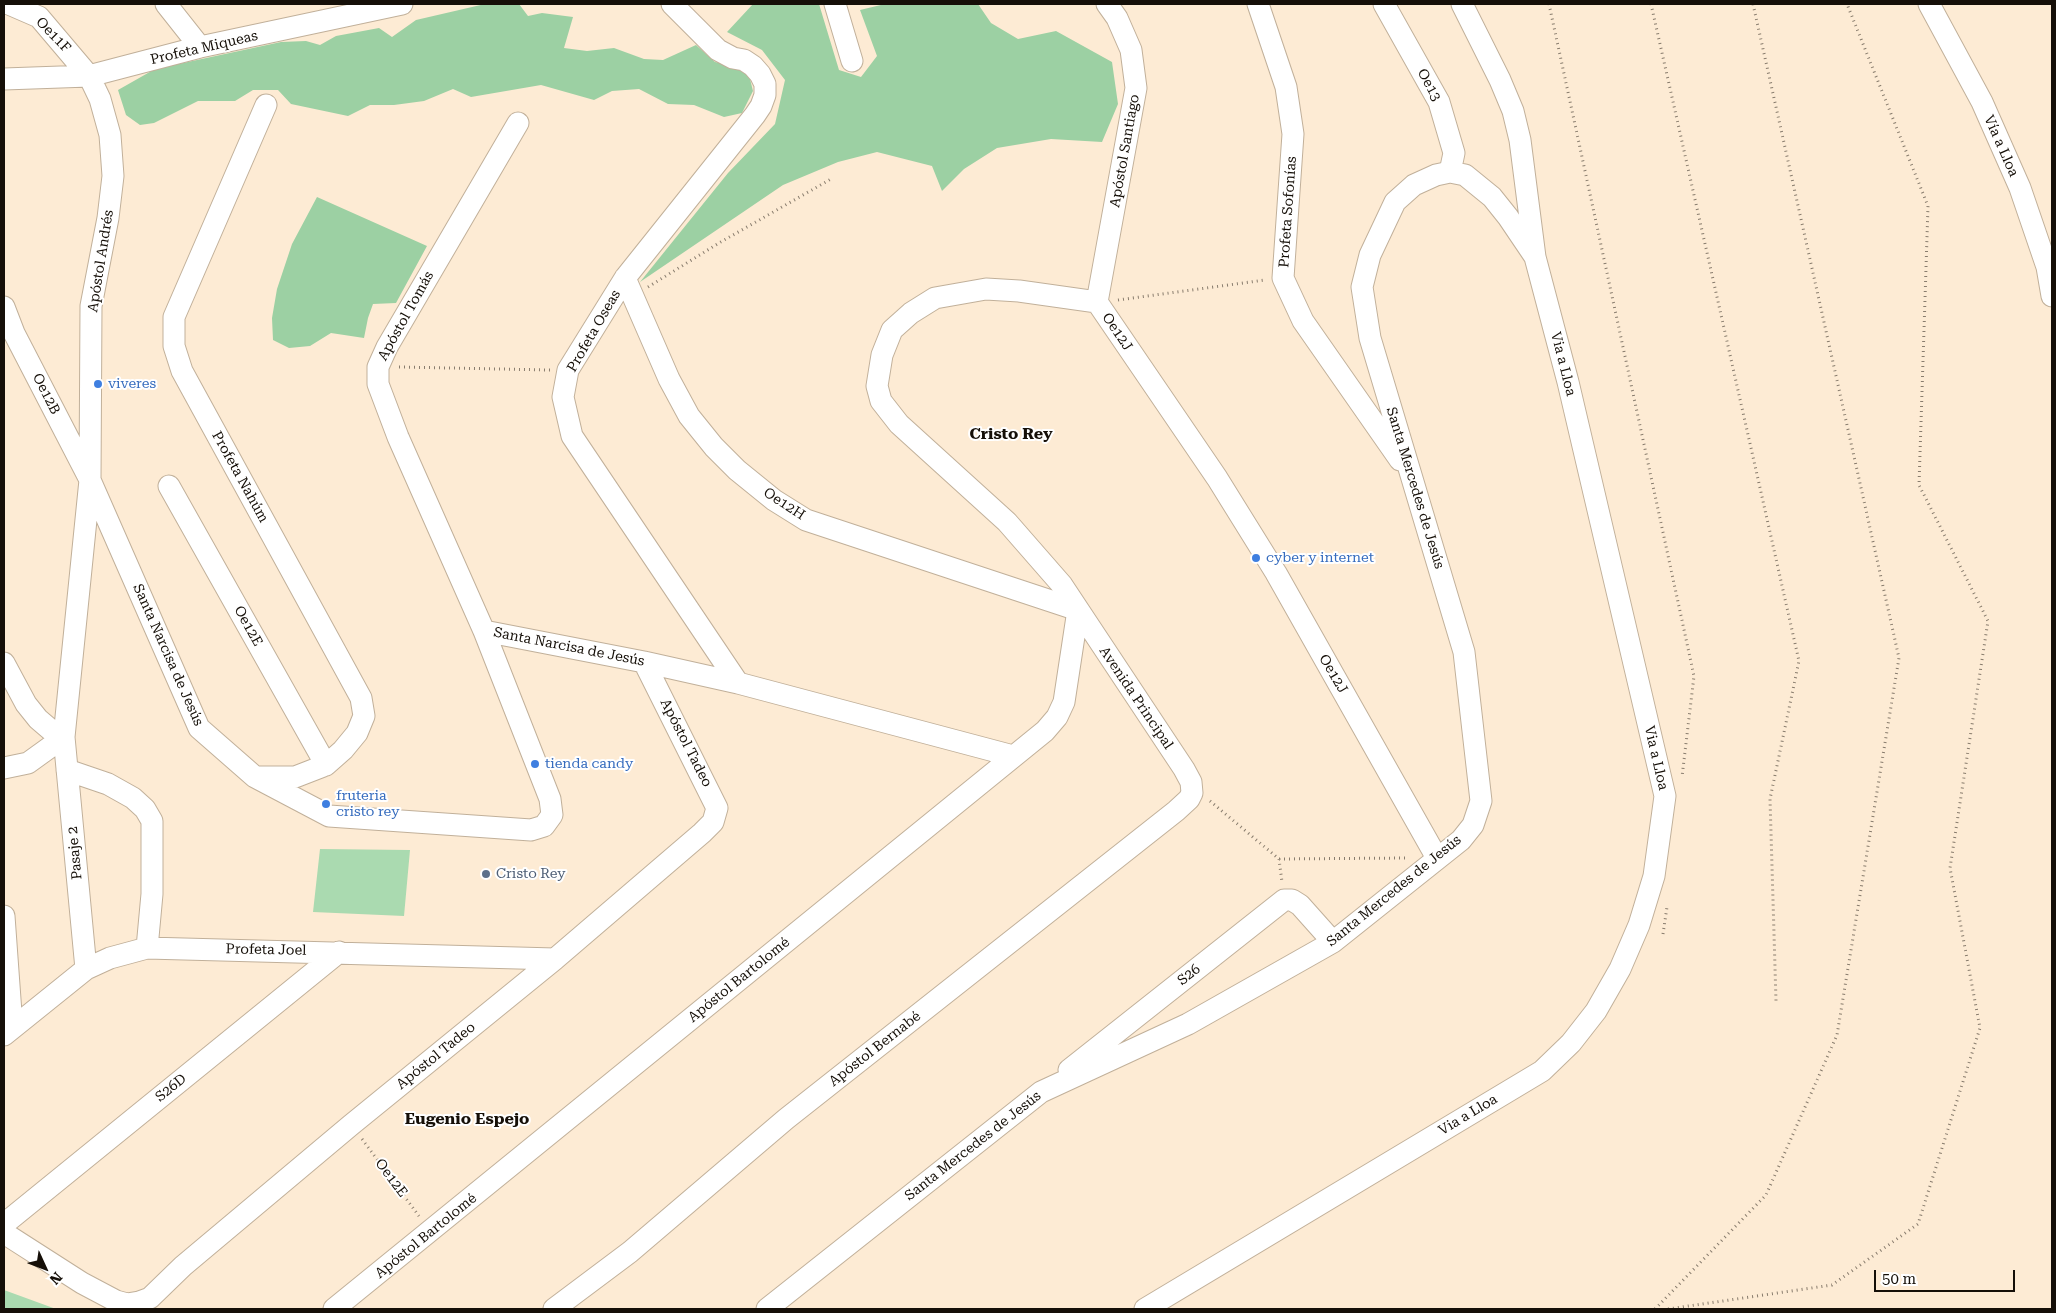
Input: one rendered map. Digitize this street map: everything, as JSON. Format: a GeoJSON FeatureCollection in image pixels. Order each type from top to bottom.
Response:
{"type":"FeatureCollection","features":[{"type":"Feature","properties":{"kind":"street","name":"Oe11F"},"geometry":{"type":"LineString","coordinates":[[9,4],[34,10],[90,76]]}},
{"type":"Feature","properties":{"kind":"street"},"geometry":{"type":"LineString","coordinates":[[166,4],[200,47]]}},
{"type":"Feature","properties":{"kind":"street"},"geometry":{"type":"LineString","coordinates":[[314,4],[329,20]]}},
{"type":"Feature","properties":{"kind":"street","name":"Profeta Miqueas"},"geometry":{"type":"LineString","coordinates":[[4,79],[90,76],[200,47],[402,4]]}},
{"type":"Feature","properties":{"kind":"street","name":"Profeta Oseas"},"geometry":{"type":"LineString","coordinates":[[672,4],[718,50],[733,58],[744,60],[753,66],[760,74],[764,84],[765,96],[762,106],[568,370],[563,397],[572,436],[738,684]]}},
{"type":"Feature","properties":{"kind":"street"},"geometry":{"type":"LineString","coordinates":[[835,4],[852,61]]}},
{"type":"Feature","properties":{"kind":"street","name":"Apóstol Santiago"},"geometry":{"type":"LineString","coordinates":[[1097,302],[1136,88],[1131,50],[1117,18],[1107,4]]}},
{"type":"Feature","properties":{"kind":"street","name":"Profeta Sofonías"},"geometry":{"type":"LineString","coordinates":[[1258,4],[1286,87],[1293,134],[1284,278],[1303,321],[1411,476]]}},
{"type":"Feature","properties":{"kind":"street","name":"Oe13"},"geometry":{"type":"LineString","coordinates":[[1384,4],[1438,102],[1454,153],[1450,172]]}},
{"type":"Feature","properties":{"kind":"street","name":"Via a Lloa"},"geometry":{"type":"LineString","coordinates":[[1145,1309],[1542,1071],[1571,1043],[1596,1011],[1620,969],[1640,924],[1654,876],[1665,796],[1568,382],[1535,257],[1520,140],[1513,111],[1497,73],[1462,4]]}},
{"type":"Feature","properties":{"kind":"street","name":"Vía a Lloa"},"geometry":{"type":"LineString","coordinates":[[1929,4],[1982,102],[2020,188],[2047,267],[2052,296]]}},
{"type":"Feature","properties":{"kind":"street","name":"Apóstol Andrés"},"geometry":{"type":"LineString","coordinates":[[90,76],[100,100],[110,135],[113,176],[108,218],[92,306],[90,480]]}},
{"type":"Feature","properties":{"kind":"street","name":"Profeta Nahúm"},"geometry":{"type":"LineString","coordinates":[[255,777],[295,777],[326,765],[343,750],[357,733],[364,716],[360,698],[182,371],[174,346],[174,317],[266,105]]}},
{"type":"Feature","properties":{"kind":"street","name":"Apóstol Tomás"},"geometry":{"type":"LineString","coordinates":[[484,631],[398,438],[378,384],[378,367],[387,347],[518,123]]}},
{"type":"Feature","properties":{"kind":"street"},"geometry":{"type":"LineString","coordinates":[[1450,172],[1465,175],[1492,197],[1535,257]]}},
{"type":"Feature","properties":{"kind":"street","name":"Santa Mercedes de Jesús"},"geometry":{"type":"LineString","coordinates":[[767,1309],[1041,1092],[1188,1024],[1332,942],[1461,840],[1473,825],[1481,801],[1464,652],[1370,338],[1362,287],[1370,255],[1395,202],[1414,185],[1436,175],[1450,172]]}},
{"type":"Feature","properties":{"kind":"street","name":"Oe12H"},"geometry":{"type":"LineString","coordinates":[[629,287],[669,379],[689,416],[737,470],[774,500],[806,520],[1078,610]]}},
{"type":"Feature","properties":{"kind":"street","name":"Oe12J"},"geometry":{"type":"LineString","coordinates":[[1078,610],[1062,585],[1008,522],[899,424],[881,401],[877,386],[882,355],[892,330],[911,313],[935,298],[986,288],[1097,302],[1217,478],[1276,573],[1436,858]]}},
{"type":"Feature","properties":{"kind":"street","name":"Oe12B"},"geometry":{"type":"LineString","coordinates":[[4,307],[14,333],[90,480]]}},
{"type":"Feature","properties":{"kind":"street"},"geometry":{"type":"LineString","coordinates":[[4,768],[28,763],[64,737],[90,480]]}},
{"type":"Feature","properties":{"kind":"street","name":"Santa Narcisa de Jesús"},"geometry":{"type":"LineString","coordinates":[[90,480],[199,728],[255,777],[329,816],[531,830],[544,826],[552,815],[550,799],[484,631]]}},
{"type":"Feature","properties":{"kind":"street","name":"Oe12E"},"geometry":{"type":"LineString","coordinates":[[169,486],[326,765]]}},
{"type":"Feature","properties":{"kind":"street","name":"Apóstol Bartolomé"},"geometry":{"type":"LineString","coordinates":[[334,1309],[1045,731],[1057,716],[1064,702],[1078,610]]}},
{"type":"Feature","properties":{"kind":"street","name":"Avenida Principal"},"geometry":{"type":"LineString","coordinates":[[1078,610],[1184,769],[1193,787]]}},
{"type":"Feature","properties":{"kind":"street","name":"Santa Narcisa de Jesús"},"geometry":{"type":"LineString","coordinates":[[484,631],[644,662],[738,684],[1013,756]]}},
{"type":"Feature","properties":{"kind":"street","name":"Apóstol Tadeo"},"geometry":{"type":"LineString","coordinates":[[4,1233],[102,1295],[127,1304],[150,1298],[183,1266],[351,1125],[555,959],[702,833],[713,822],[717,808],[644,662]]}},
{"type":"Feature","properties":{"kind":"street"},"geometry":{"type":"LineString","coordinates":[[4,663],[26,704],[38,719],[52,731],[64,737]]}},
{"type":"Feature","properties":{"kind":"street","name":"Pasaje 2"},"geometry":{"type":"LineString","coordinates":[[64,737],[86,969]]}},
{"type":"Feature","properties":{"kind":"street"},"geometry":{"type":"LineString","coordinates":[[67,770],[108,784],[134,798],[145,809],[152,821],[152,894],[148,948]]}},
{"type":"Feature","properties":{"kind":"street","name":"Apóstol Bernabé"},"geometry":{"type":"LineString","coordinates":[[554,1309],[630,1252],[786,1119],[1176,811],[1189,799],[1193,787]]}},
{"type":"Feature","properties":{"kind":"street"},"geometry":{"type":"LineString","coordinates":[[1284,900],[1292,900],[1300,905],[1332,942]]}},
{"type":"Feature","properties":{"kind":"street","name":"S26"},"geometry":{"type":"LineString","coordinates":[[1041,1092],[1284,900]]}},
{"type":"Feature","properties":{"kind":"street"},"geometry":{"type":"LineString","coordinates":[[4,916],[6,1029]]}},
{"type":"Feature","properties":{"kind":"street","name":"Profeta Joel"},"geometry":{"type":"LineString","coordinates":[[6,1029],[86,969],[110,958],[148,948],[555,959]]}},
{"type":"Feature","properties":{"kind":"street","name":"S26D"},"geometry":{"type":"LineString","coordinates":[[4,1224],[339,952]]}},
{"type":"Feature","properties":{"kind":"path"},"geometry":{"type":"LineString","coordinates":[[1549,4],[1694,676],[1681,781]]}},
{"type":"Feature","properties":{"kind":"path"},"geometry":{"type":"LineString","coordinates":[[1651,4],[1799,661],[1770,799],[1776,1001]]}},
{"type":"Feature","properties":{"kind":"path"},"geometry":{"type":"LineString","coordinates":[[1655,1309],[1766,1195],[1836,1035],[1899,658],[1753,4]]}},
{"type":"Feature","properties":{"kind":"path"},"geometry":{"type":"LineString","coordinates":[[1668,1309],[1832,1285],[1918,1224],[1980,1028],[1950,868],[1988,621],[1920,485],[1928,206],[1847,4]]}},
{"type":"Feature","properties":{"kind":"path"},"geometry":{"type":"LineString","coordinates":[[629,287],[719,243],[831,179]]}},
{"type":"Feature","properties":{"kind":"path"},"geometry":{"type":"LineString","coordinates":[[1097,302],[1284,278]]}},
{"type":"Feature","properties":{"kind":"path"},"geometry":{"type":"LineString","coordinates":[[378,367],[568,370]]}},
{"type":"Feature","properties":{"kind":"path"},"geometry":{"type":"LineString","coordinates":[[1193,787],[1280,859],[1436,858]]}},
{"type":"Feature","properties":{"kind":"path"},"geometry":{"type":"LineString","coordinates":[[1280,859],[1284,900]]}},
{"type":"Feature","properties":{"kind":"path"},"geometry":{"type":"LineString","coordinates":[[1664,934],[1667,906]]}},
{"type":"Feature","properties":{"kind":"path","name":"Oe12E"},"geometry":{"type":"LineString","coordinates":[[351,1125],[431,1232]]}},
{"type":"Feature","properties":{"kind":"green space"},"geometry":{"type":"Polygon","coordinates":[[[485,4],[519,4],[528,16],[542,13],[573,17],[564,48],[587,51],[614,48],[644,59],[663,60],[696,45],[715,62],[729,65],[749,75],[753,91],[742,113],[724,117],[694,105],[668,104],[639,89],[612,91],[594,100],[541,85],[471,97],[453,89],[424,101],[394,105],[370,105],[348,116],[291,104],[278,90],[253,90],[235,101],[198,101],[154,123],[140,125],[126,115],[118,90],[155,69],[281,42],[306,41],[320,45],[336,36],[379,28],[392,37],[416,20],[485,4]]]}},
{"type":"Feature","properties":{"kind":"green space"},"geometry":{"type":"Polygon","coordinates":[[[753,4],[819,4],[839,70],[861,77],[877,56],[860,10],[885,4],[978,4],[991,23],[1018,39],[1056,31],[1112,62],[1118,104],[1102,142],[1051,139],[997,148],[964,169],[942,191],[932,166],[877,152],[838,162],[783,185],[640,282],[728,173],[775,124],[785,80],[762,50],[727,32],[753,4]]]}},
{"type":"Feature","properties":{"kind":"green space"},"geometry":{"type":"Polygon","coordinates":[[[317,197],[427,246],[396,303],[373,304],[364,338],[331,333],[310,346],[289,348],[273,340],[272,318],[277,289],[292,244],[317,197]]]}},
{"type":"Feature","properties":{"kind":"green space"},"geometry":{"type":"Polygon","coordinates":[[[320,849],[410,850],[404,916],[313,912],[320,849]]]}},
{"type":"Feature","properties":{"kind":"green space"},"geometry":{"type":"Polygon","coordinates":[[[4,1290],[56,1309],[4,1309],[4,1290]]]}},
{"type":"Feature","properties":{"kind":"place","name":"viveres"},"geometry":{"type":"Point","coordinates":[98,384]}},
{"type":"Feature","properties":{"kind":"place","name":"cyber y internet"},"geometry":{"type":"Point","coordinates":[1256,558]}},
{"type":"Feature","properties":{"kind":"place","name":"tienda candy"},"geometry":{"type":"Point","coordinates":[535,764]}},
{"type":"Feature","properties":{"kind":"place","name":"fruteria cristo rey"},"geometry":{"type":"Point","coordinates":[326,804]}},
{"type":"Feature","properties":{"kind":"place","name":"Cristo Rey"},"geometry":{"type":"Point","coordinates":[486,874]}},
{"type":"Feature","properties":{"kind":"district","name":"Cristo Rey"},"geometry":{"type":"Point","coordinates":[1011,434]}},
{"type":"Feature","properties":{"kind":"district","name":"Eugenio Espejo"},"geometry":{"type":"Point","coordinates":[467,1119]}}]}
